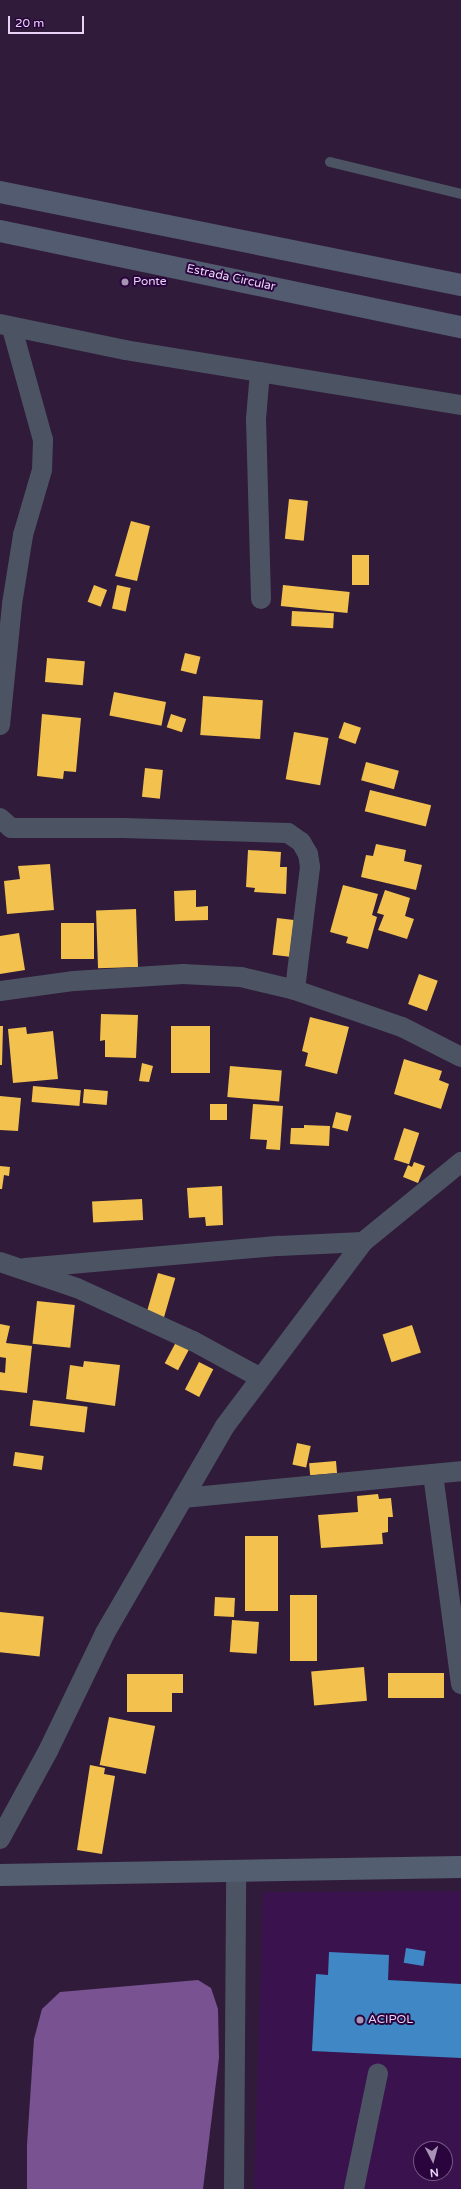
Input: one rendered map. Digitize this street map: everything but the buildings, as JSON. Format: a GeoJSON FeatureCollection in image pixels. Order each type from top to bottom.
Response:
{"type":"FeatureCollection","features":[{"type":"Feature","properties":{"kind":"main road"},"geometry":{"type":"LineString","coordinates":[[0,192],[461,285]]}},
{"type":"Feature","properties":{"kind":"main road","name":"Estrada Circular"},"geometry":{"type":"LineString","coordinates":[[0,232],[109,252],[461,327]]}},
{"type":"Feature","properties":{"kind":"street"},"geometry":{"type":"LineString","coordinates":[[0,725],[14,589],[24,535],[42,470],[43,440],[6,326],[124,350],[461,405]]}},
{"type":"Feature","properties":{"kind":"street"},"geometry":{"type":"LineString","coordinates":[[260,372],[256,419],[261,599]]}},
{"type":"Feature","properties":{"kind":"street"},"geometry":{"type":"LineString","coordinates":[[0,818],[11,828],[123,828],[288,834],[301,842],[308,854],[310,867],[295,990]]}},
{"type":"Feature","properties":{"kind":"street"},"geometry":{"type":"LineString","coordinates":[[0,991],[74,981],[183,974],[241,977],[295,990],[402,1027],[461,1057]]}},
{"type":"Feature","properties":{"kind":"street"},"geometry":{"type":"LineString","coordinates":[[0,1838],[48,1751],[105,1633],[225,1426],[362,1242],[461,1162]]}},
{"type":"Feature","properties":{"kind":"street"},"geometry":{"type":"LineString","coordinates":[[25,1268],[279,1246],[362,1242]]}},
{"type":"Feature","properties":{"kind":"street"},"geometry":{"type":"LineString","coordinates":[[0,1262],[25,1268],[77,1288],[193,1341],[260,1378]]}},
{"type":"Feature","properties":{"kind":"street"},"geometry":{"type":"LineString","coordinates":[[183,1498],[461,1471]]}},
{"type":"Feature","properties":{"kind":"street"},"geometry":{"type":"LineString","coordinates":[[433,1474],[461,1684]]}},
{"type":"Feature","properties":{"kind":"street"},"geometry":{"type":"LineString","coordinates":[[0,1876],[461,1867]]}},
{"type":"Feature","properties":{"kind":"street"},"geometry":{"type":"LineString","coordinates":[[234,2189],[236,1871]]}},
{"type":"Feature","properties":{"kind":"street"},"geometry":{"type":"LineString","coordinates":[[354,2189],[378,2072]]}},
{"type":"Feature","properties":{"kind":"lane"},"geometry":{"type":"LineString","coordinates":[[330,162],[461,194]]}},
{"type":"Feature","properties":{"kind":"shaded area","name":"ACIPOL"},"geometry":{"type":"Polygon","coordinates":[[[461,1891],[461,2189],[254,2189],[263,1892],[461,1891]]]}},
{"type":"Feature","properties":{"kind":"shaded area"},"geometry":{"type":"Polygon","coordinates":[[[198,1980],[211,1988],[218,2009],[219,2058],[203,2189],[27,2189],[27,2145],[34,2039],[42,2009],[60,1992],[198,1980]]]}},
{"type":"Feature","properties":{"kind":"place","name":"Ponte"},"geometry":{"type":"Point","coordinates":[125,282]}},
{"type":"Feature","properties":{"kind":"place","name":"ACIPOL"},"geometry":{"type":"Point","coordinates":[360,2020]}}]}
